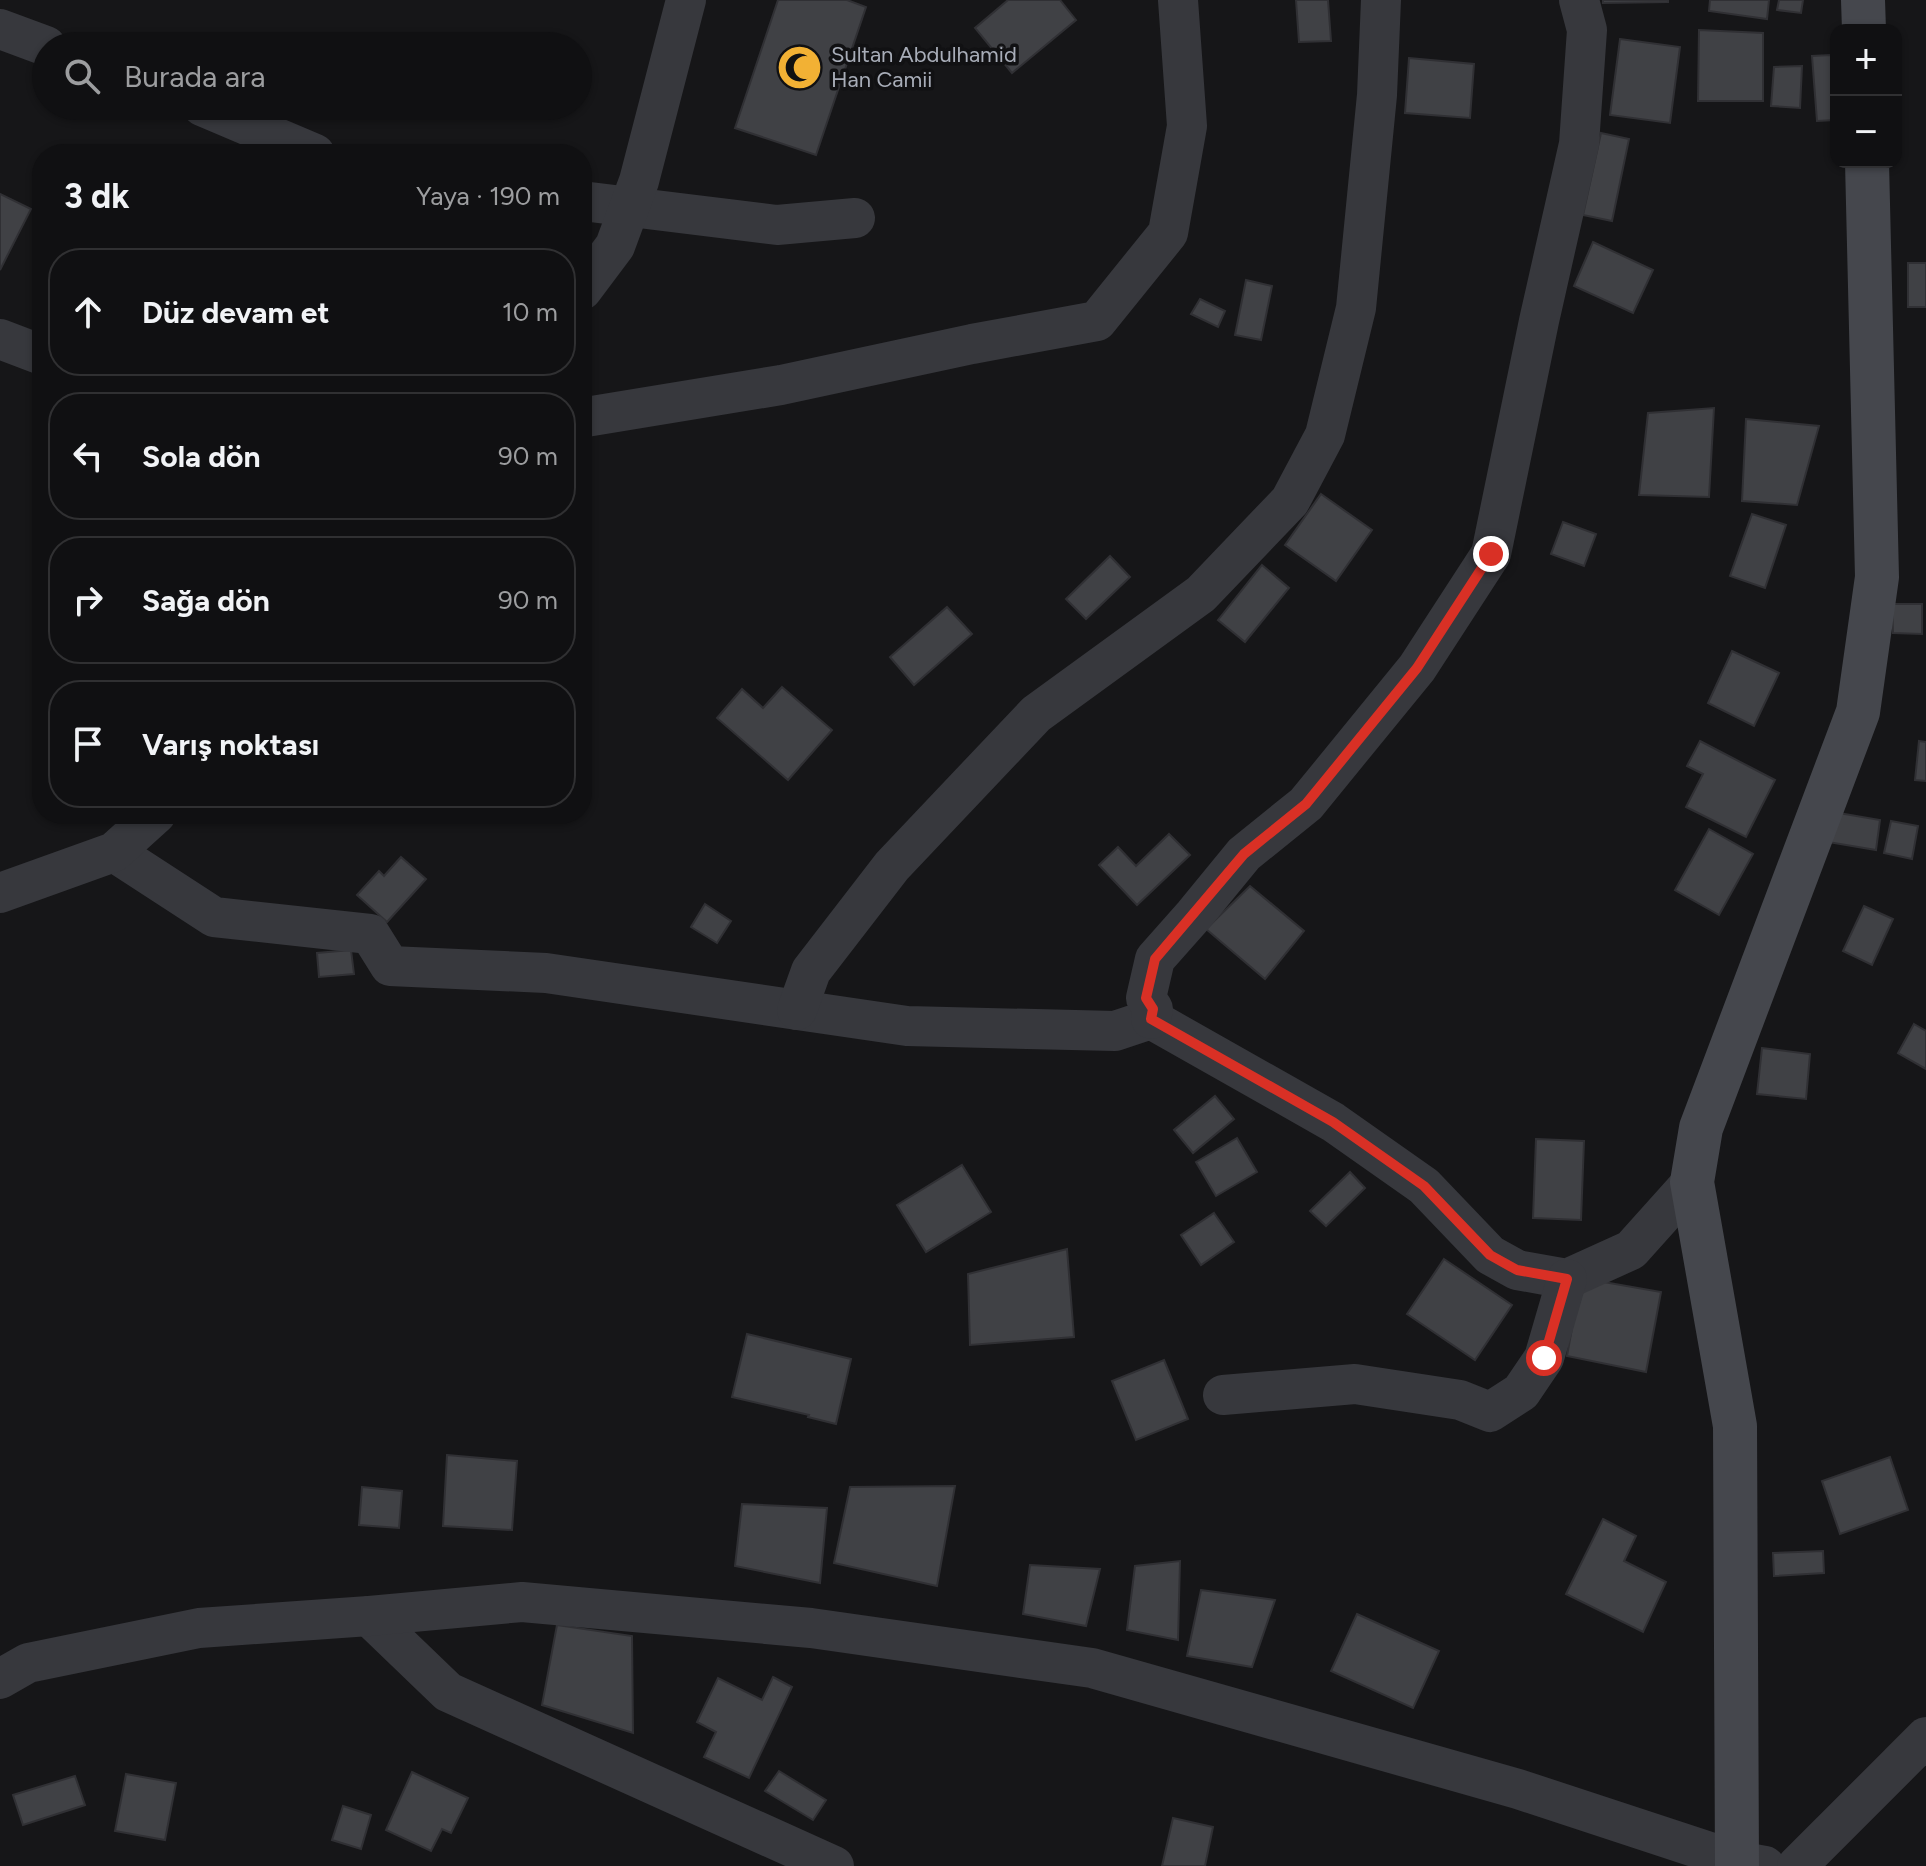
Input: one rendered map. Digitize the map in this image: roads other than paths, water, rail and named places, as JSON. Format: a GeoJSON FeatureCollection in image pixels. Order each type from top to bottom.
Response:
{"type":"FeatureCollection","features":[{"type":"Feature","properties":{"kind":"street"},"geometry":{"type":"LineString","coordinates":[[592,277],[615,246],[639,181],[686,0]]}},
{"type":"Feature","properties":{"kind":"street"},"geometry":{"type":"LineString","coordinates":[[592,416],[781,385],[1097,321],[1168,233],[1187,126],[1178,0]]}},
{"type":"Feature","properties":{"kind":"street"},"geometry":{"type":"LineString","coordinates":[[797,1010],[811,971],[892,866],[1036,714],[1201,594],[1290,501],[1325,435],[1356,308],[1377,95],[1381,0]]}},
{"type":"Feature","properties":{"kind":"street"},"geometry":{"type":"LineString","coordinates":[[1151,1019],[1153,1009],[1146,998],[1155,959],[1244,854],[1306,804],[1417,668],[1491,554],[1579,144],[1587,30],[1579,0]]}},
{"type":"Feature","properties":{"kind":"street"},"geometry":{"type":"LineString","coordinates":[[1863,0],[1864,24]]}},
{"type":"Feature","properties":{"kind":"street"},"geometry":{"type":"LineString","coordinates":[[0,29],[32,41]]}},
{"type":"Feature","properties":{"kind":"street"},"geometry":{"type":"LineString","coordinates":[[235,120],[291,144]]}},
{"type":"Feature","properties":{"kind":"street"},"geometry":{"type":"LineString","coordinates":[[0,1679],[28,1663],[199,1628],[522,1602],[811,1628],[1092,1668],[1518,1789],[1746,1864],[1735,1426],[1692,1182],[1701,1128],[1858,712],[1877,577],[1867,168]]}},
{"type":"Feature","properties":{"kind":"street"},"geometry":{"type":"LineString","coordinates":[[592,202],[777,225],[855,218]]}},
{"type":"Feature","properties":{"kind":"street"},"geometry":{"type":"LineString","coordinates":[[0,339],[32,351]]}},
{"type":"Feature","properties":{"kind":"street"},"geometry":{"type":"LineString","coordinates":[[0,893],[114,852],[145,824]]}},
{"type":"Feature","properties":{"kind":"street"},"geometry":{"type":"LineString","coordinates":[[114,852],[214,917],[370,934],[390,966],[546,973],[907,1026],[1115,1031],[1151,1019],[1333,1122],[1424,1186],[1490,1255],[1517,1270],[1567,1279],[1631,1250],[1692,1182]]}},
{"type":"Feature","properties":{"kind":"street"},"geometry":{"type":"LineString","coordinates":[[1223,1395],[1355,1384],[1460,1400],[1490,1412],[1521,1392],[1544,1358],[1567,1279]]}},
{"type":"Feature","properties":{"kind":"street"},"geometry":{"type":"LineString","coordinates":[[369,1616],[448,1692],[834,1866]]}},
{"type":"Feature","properties":{"kind":"street"},"geometry":{"type":"LineString","coordinates":[[1797,1866],[1926,1737]]}},
{"type":"Feature","properties":{"kind":"place","name":"Sultan Abdulhamid Han Camii"},"geometry":{"type":"Point","coordinates":[800,67]}}]}
